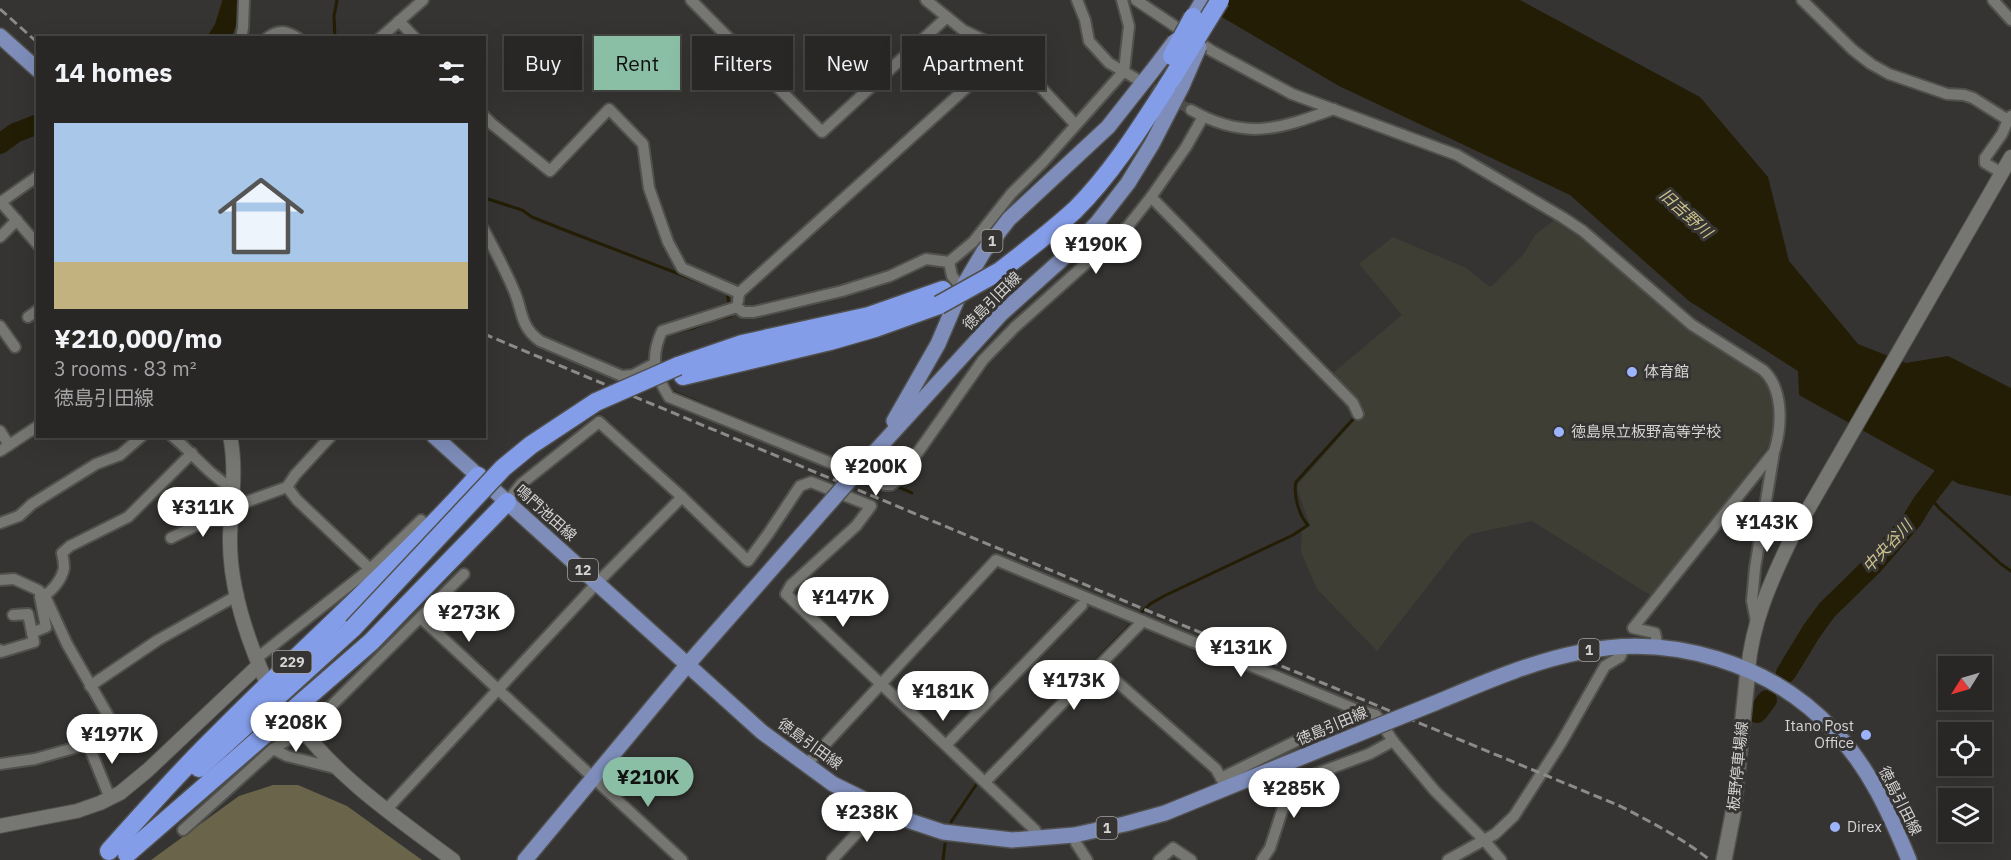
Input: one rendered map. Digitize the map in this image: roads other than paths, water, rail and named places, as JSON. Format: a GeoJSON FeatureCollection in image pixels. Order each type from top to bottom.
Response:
{"type":"FeatureCollection","features":[{"type":"Feature","properties":{"kind":"highway"},"geometry":{"type":"LineString","coordinates":[[114,856],[357,631],[510,476],[564,434],[602,410],[742,344],[869,316],[941,297],[999,266],[1042,239],[1075,209],[1104,177],[1127,146],[1167,77],[1220,0]]}},
{"type":"Feature","properties":{"kind":"highway"},"geometry":{"type":"LineString","coordinates":[[1167,77],[1193,17]]}},
{"type":"Feature","properties":{"kind":"highway","name":"229"},"geometry":{"type":"LineString","coordinates":[[114,856],[171,782],[478,476]]}},
{"type":"Feature","properties":{"kind":"highway","name":"229"},"geometry":{"type":"LineString","coordinates":[[114,856],[371,642],[507,502]]}},
{"type":"Feature","properties":{"kind":"main road"},"geometry":{"type":"LineString","coordinates":[[1193,17],[1203,0]]}},
{"type":"Feature","properties":{"kind":"main road"},"geometry":{"type":"LineString","coordinates":[[0,36],[36,68]]}},
{"type":"Feature","properties":{"kind":"main road","name":"徳島引田線"},"geometry":{"type":"LineString","coordinates":[[879,447],[938,344],[962,288],[984,251],[1009,219],[1108,127],[1167,77]]}},
{"type":"Feature","properties":{"kind":"main road","name":"徳島引田線"},"geometry":{"type":"LineString","coordinates":[[525,860],[688,664],[879,447],[1001,314],[1060,261],[1097,223],[1128,183],[1152,144],[1167,77]]}},
{"type":"Feature","properties":{"kind":"main road","name":"鳴門池田線"},"geometry":{"type":"LineString","coordinates":[[436,438],[688,664]]}},
{"type":"Feature","properties":{"kind":"main road","name":"徳島引田線"},"geometry":{"type":"LineString","coordinates":[[688,664],[762,732],[833,784],[877,807],[943,832],[1012,840],[1074,835],[1165,813],[1224,783],[1373,728],[1499,676],[1544,661],[1583,651],[1625,646],[1642,645],[1680,649],[1718,658],[1748,670],[1785,689],[1808,705],[1836,732],[1879,793],[1909,860]]}},
{"type":"Feature","properties":{"kind":"main road","name":"板野停車場線"},"geometry":{"type":"LineString","coordinates":[[1724,860],[1733,814],[1748,670]]}},
{"type":"Feature","properties":{"kind":"street"},"geometry":{"type":"LineString","coordinates":[[241,36],[244,0]]}},
{"type":"Feature","properties":{"kind":"street"},"geometry":{"type":"LineString","coordinates":[[382,36],[423,0]]}},
{"type":"Feature","properties":{"kind":"street"},"geometry":{"type":"LineString","coordinates":[[691,0],[822,132],[947,17]]}},
{"type":"Feature","properties":{"kind":"street"},"geometry":{"type":"LineString","coordinates":[[926,0],[963,30],[976,36]]}},
{"type":"Feature","properties":{"kind":"street"},"geometry":{"type":"LineString","coordinates":[[1077,0],[1085,20],[1089,41],[1110,63],[1135,78]]}},
{"type":"Feature","properties":{"kind":"street"},"geometry":{"type":"LineString","coordinates":[[736,307],[743,312],[754,312],[861,285],[890,276],[926,259],[949,262],[973,242],[1011,194],[1043,162],[1124,71],[1129,26],[1122,0]]}},
{"type":"Feature","properties":{"kind":"street"},"geometry":{"type":"LineString","coordinates":[[1136,0],[1212,51],[1292,94],[1457,156],[1562,216],[1583,231],[1692,325],[1763,370],[1774,382],[1778,402],[1778,438],[1763,515],[1752,601],[1756,621]]}},
{"type":"Feature","properties":{"kind":"street"},"geometry":{"type":"LineString","coordinates":[[1802,0],[1853,50],[1871,64],[1889,74],[1947,94],[1973,98],[2010,118],[1985,158],[1985,162],[2000,177]]}},
{"type":"Feature","properties":{"kind":"street"},"geometry":{"type":"LineString","coordinates":[[1993,0],[2011,20]]}},
{"type":"Feature","properties":{"kind":"street"},"geometry":{"type":"LineString","coordinates":[[399,21],[413,36]]}},
{"type":"Feature","properties":{"kind":"street"},"geometry":{"type":"LineString","coordinates":[[270,36],[275,32],[285,31],[294,36]]}},
{"type":"Feature","properties":{"kind":"street"},"geometry":{"type":"LineString","coordinates":[[736,307],[739,293],[964,90]]}},
{"type":"Feature","properties":{"kind":"street"},"geometry":{"type":"LineString","coordinates":[[1043,90],[1075,124]]}},
{"type":"Feature","properties":{"kind":"street"},"geometry":{"type":"LineString","coordinates":[[486,118],[550,171],[609,109],[643,144],[649,188],[668,242],[682,268],[739,293]]}},
{"type":"Feature","properties":{"kind":"street"},"geometry":{"type":"LineString","coordinates":[[1191,110],[1203,117],[1237,129],[1254,129],[1293,124],[1334,109]]}},
{"type":"Feature","properties":{"kind":"street"},"geometry":{"type":"LineString","coordinates":[[736,307],[662,331],[655,346],[654,364],[660,383],[669,397],[840,468],[885,485],[891,485],[899,479],[983,360],[1015,327],[1121,232],[1151,197],[1186,147],[1203,117]]}},
{"type":"Feature","properties":{"kind":"street"},"geometry":{"type":"LineString","coordinates":[[1748,670],[1756,621],[1792,537],[2011,157]]}},
{"type":"Feature","properties":{"kind":"street"},"geometry":{"type":"LineString","coordinates":[[36,177],[1,202],[36,243]]}},
{"type":"Feature","properties":{"kind":"street"},"geometry":{"type":"LineString","coordinates":[[1151,197],[1353,403],[1358,414]]}},
{"type":"Feature","properties":{"kind":"street"},"geometry":{"type":"LineString","coordinates":[[0,237],[17,220]]}},
{"type":"Feature","properties":{"kind":"street"},"geometry":{"type":"LineString","coordinates":[[486,234],[516,295],[521,318],[540,341],[622,376],[633,375],[654,364]]}},
{"type":"Feature","properties":{"kind":"street"},"geometry":{"type":"LineString","coordinates":[[949,262],[952,276],[962,288]]}},
{"type":"Feature","properties":{"kind":"street"},"geometry":{"type":"LineString","coordinates":[[28,317],[36,311]]}},
{"type":"Feature","properties":{"kind":"street"},"geometry":{"type":"LineString","coordinates":[[1001,314],[1015,327]]}},
{"type":"Feature","properties":{"kind":"street"},"geometry":{"type":"LineString","coordinates":[[0,326],[15,347]]}},
{"type":"Feature","properties":{"kind":"street"},"geometry":{"type":"LineString","coordinates":[[507,502],[521,484],[599,422],[682,496],[748,561],[800,486],[811,482],[871,506],[856,526],[791,585],[786,594],[1035,830],[1039,838]]}},
{"type":"Feature","properties":{"kind":"street"},"geometry":{"type":"LineString","coordinates":[[0,431],[5,448],[36,427]]}},
{"type":"Feature","properties":{"kind":"street"},"geometry":{"type":"LineString","coordinates":[[0,523],[19,516],[32,504],[96,464],[120,455],[140,438]]}},
{"type":"Feature","properties":{"kind":"street"},"geometry":{"type":"LineString","coordinates":[[180,438],[206,470],[232,488]]}},
{"type":"Feature","properties":{"kind":"street"},"geometry":{"type":"LineString","coordinates":[[230,438],[233,455],[230,539],[232,562],[241,610],[265,679]]}},
{"type":"Feature","properties":{"kind":"street"},"geometry":{"type":"LineString","coordinates":[[232,502],[246,502],[287,487],[329,438]]}},
{"type":"Feature","properties":{"kind":"street"},"geometry":{"type":"LineString","coordinates":[[1658,647],[1655,633],[1633,628],[1774,452]]}},
{"type":"Feature","properties":{"kind":"street"},"geometry":{"type":"LineString","coordinates":[[32,633],[46,627],[40,597],[45,596],[59,580],[64,567],[62,553],[70,546],[128,517],[192,453]]}},
{"type":"Feature","properties":{"kind":"street"},"geometry":{"type":"LineString","coordinates":[[287,487],[297,500],[370,569]]}},
{"type":"Feature","properties":{"kind":"street"},"geometry":{"type":"LineString","coordinates":[[386,810],[498,688],[682,496]]}},
{"type":"Feature","properties":{"kind":"street"},"geometry":{"type":"LineString","coordinates":[[1763,515],[1792,537]]}},
{"type":"Feature","properties":{"kind":"street"},"geometry":{"type":"LineString","coordinates":[[171,538],[207,520],[232,520]]}},
{"type":"Feature","properties":{"kind":"street"},"geometry":{"type":"LineString","coordinates":[[0,826],[77,811],[120,793],[148,771],[258,661],[370,569],[421,520]]}},
{"type":"Feature","properties":{"kind":"street"},"geometry":{"type":"LineString","coordinates":[[806,765],[996,560],[1355,710],[1376,715],[1393,741],[1435,791],[1501,860]]}},
{"type":"Feature","properties":{"kind":"street"},"geometry":{"type":"LineString","coordinates":[[183,830],[421,618],[464,574]]}},
{"type":"Feature","properties":{"kind":"street"},"geometry":{"type":"LineString","coordinates":[[0,580],[14,579],[38,590],[45,596],[67,644],[110,719],[109,728],[87,744],[35,759],[0,764]]}},
{"type":"Feature","properties":{"kind":"street"},"geometry":{"type":"LineString","coordinates":[[90,686],[158,640],[238,596]]}},
{"type":"Feature","properties":{"kind":"street"},"geometry":{"type":"LineString","coordinates":[[946,745],[1082,605]]}},
{"type":"Feature","properties":{"kind":"street"},"geometry":{"type":"LineString","coordinates":[[0,650],[1,652],[34,642],[27,615],[13,615]]}},
{"type":"Feature","properties":{"kind":"street"},"geometry":{"type":"LineString","coordinates":[[421,618],[682,860]]}},
{"type":"Feature","properties":{"kind":"street"},"geometry":{"type":"LineString","coordinates":[[985,782],[1099,666],[1138,619]]}},
{"type":"Feature","properties":{"kind":"street"},"geometry":{"type":"LineString","coordinates":[[1448,860],[1495,834],[1514,816],[1561,743],[1605,666],[1620,657],[1625,646]]}},
{"type":"Feature","properties":{"kind":"street"},"geometry":{"type":"LineString","coordinates":[[1099,666],[1216,769],[1224,783],[1355,710]]}},
{"type":"Feature","properties":{"kind":"street"},"geometry":{"type":"LineString","coordinates":[[299,726],[339,769],[386,810],[453,860]]}},
{"type":"Feature","properties":{"kind":"street"},"geometry":{"type":"LineString","coordinates":[[1262,860],[1270,848],[1291,783],[1370,754],[1393,741]]}},
{"type":"Feature","properties":{"kind":"street"},"geometry":{"type":"LineString","coordinates":[[87,744],[110,798]]}},
{"type":"Feature","properties":{"kind":"street"},"geometry":{"type":"LineString","coordinates":[[273,749],[287,756],[339,769]]}},
{"type":"Feature","properties":{"kind":"street"},"geometry":{"type":"LineString","coordinates":[[832,860],[868,821],[877,807]]}},
{"type":"Feature","properties":{"kind":"street"},"geometry":{"type":"LineString","coordinates":[[1074,835],[1076,843],[1087,860]]}},
{"type":"Feature","properties":{"kind":"street"},"geometry":{"type":"LineString","coordinates":[[1159,860],[1173,848],[1191,860]]}},
{"type":"Feature","properties":{"kind":"water","name":"旧吉野川"},"geometry":{"type":"Polygon","coordinates":[[[1193,0],[1520,0],[1700,97],[1768,177],[1789,261],[1858,344],[1906,363],[1948,356],[2011,388],[2011,496],[1959,484],[1799,395],[1798,371],[1689,301],[1570,195],[1339,86],[1193,0]]]}},
{"type":"Feature","properties":{"kind":"waterway"},"geometry":{"type":"LineString","coordinates":[[219,36],[224,29],[233,0]]}},
{"type":"Feature","properties":{"kind":"waterway"},"geometry":{"type":"LineString","coordinates":[[335,36],[334,16],[337,0]]}},
{"type":"Feature","properties":{"kind":"waterway"},"geometry":{"type":"LineString","coordinates":[[0,144],[15,133],[36,125]]}},
{"type":"Feature","properties":{"kind":"waterway"},"geometry":{"type":"LineString","coordinates":[[486,198],[705,284]]}},
{"type":"Feature","properties":{"kind":"waterway"},"geometry":{"type":"LineString","coordinates":[[713,320],[731,316],[727,292],[725,292]]}},
{"type":"Feature","properties":{"kind":"waterway"},"geometry":{"type":"LineString","coordinates":[[665,335],[707,322]]}},
{"type":"Feature","properties":{"kind":"waterway"},"geometry":{"type":"LineString","coordinates":[[665,379],[673,392],[758,428]]}},
{"type":"Feature","properties":{"kind":"waterway"},"geometry":{"type":"LineString","coordinates":[[1139,615],[1150,604],[1164,596],[1293,535],[1308,525],[1298,505],[1295,493],[1296,482],[1354,418]]}},
{"type":"Feature","properties":{"kind":"waterway","name":"中央谷川"},"geometry":{"type":"LineString","coordinates":[[1786,673],[1827,610],[1874,564],[1912,520],[1960,454]]}},
{"type":"Feature","properties":{"kind":"waterway"},"geometry":{"type":"LineString","coordinates":[[894,485],[912,493]]}},
{"type":"Feature","properties":{"kind":"waterway"},"geometry":{"type":"LineString","coordinates":[[1928,495],[1940,509],[2011,571]]}},
{"type":"Feature","properties":{"kind":"waterway"},"geometry":{"type":"LineString","coordinates":[[986,774],[1135,620]]}},
{"type":"Feature","properties":{"kind":"waterway","name":"中央谷川"},"geometry":{"type":"LineString","coordinates":[[1757,713],[1767,700]]}},
{"type":"Feature","properties":{"kind":"waterway"},"geometry":{"type":"LineString","coordinates":[[951,822],[978,782]]}},
{"type":"Feature","properties":{"kind":"waterway"},"geometry":{"type":"LineString","coordinates":[[943,860],[945,844]]}},
{"type":"Feature","properties":{"kind":"tunnel"},"geometry":{"type":"LineString","coordinates":[[1139,81],[1191,110]]}},
{"type":"Feature","properties":{"kind":"railway"},"geometry":{"type":"LineString","coordinates":[[0,9],[36,41]]}},
{"type":"Feature","properties":{"kind":"railway"},"geometry":{"type":"LineString","coordinates":[[486,335],[1620,806],[1677,837],[1710,860]]}},
{"type":"Feature","properties":{"kind":"place","name":"体育館"},"geometry":{"type":"Point","coordinates":[1632,372]}},
{"type":"Feature","properties":{"kind":"place","name":"徳島県立板野高等学校"},"geometry":{"type":"Point","coordinates":[1559,432]}},
{"type":"Feature","properties":{"kind":"place","name":"Itano Post Office"},"geometry":{"type":"Point","coordinates":[1866,735]}},
{"type":"Feature","properties":{"kind":"place","name":"Direx"},"geometry":{"type":"Point","coordinates":[1835,827]}}]}
